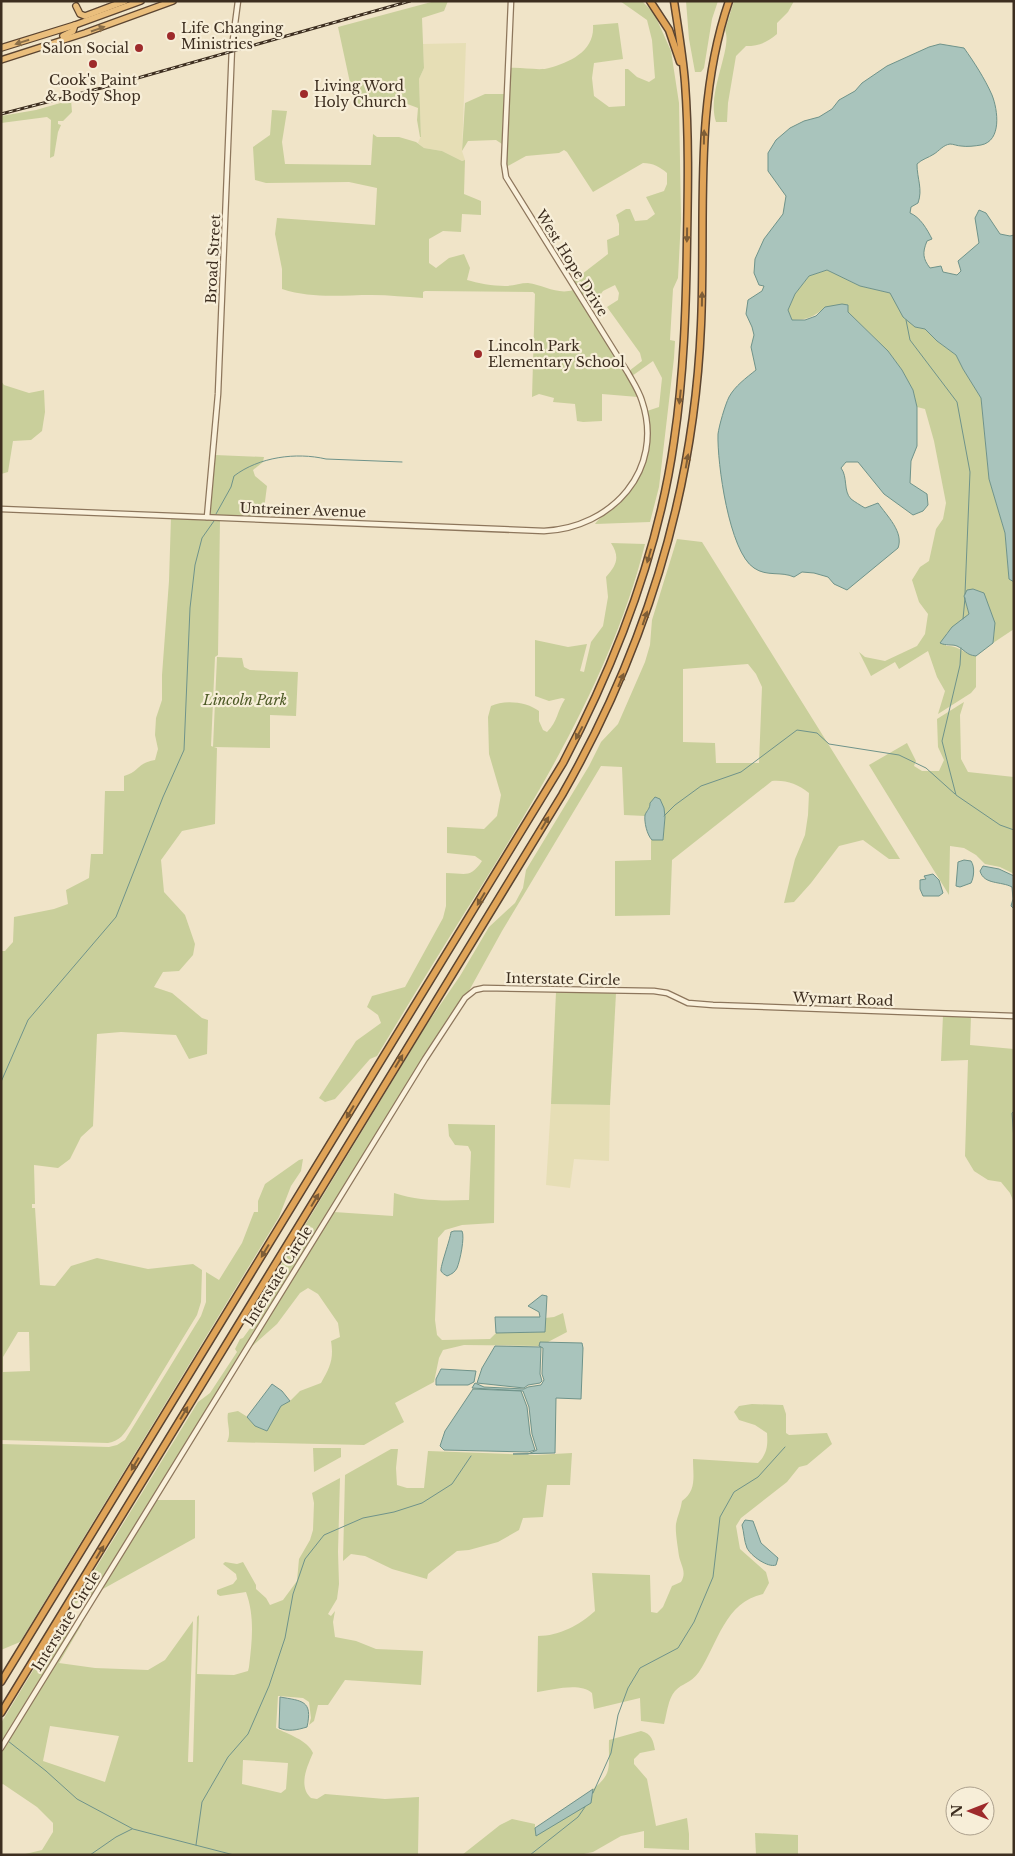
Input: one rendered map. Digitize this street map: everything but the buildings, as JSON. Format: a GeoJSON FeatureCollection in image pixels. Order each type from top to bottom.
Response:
{"type":"FeatureCollection","features":[{"type":"Feature","properties":{"kind":"highway"},"geometry":{"type":"LineString","coordinates":[[76,6],[80,14],[85,16],[125,1]]}},
{"type":"Feature","properties":{"kind":"highway"},"geometry":{"type":"LineString","coordinates":[[1,48],[75,25],[141,1]]}},
{"type":"Feature","properties":{"kind":"highway"},"geometry":{"type":"LineString","coordinates":[[1,60],[101,28],[173,1]]}},
{"type":"Feature","properties":{"kind":"highway"},"geometry":{"type":"LineString","coordinates":[[650,1],[669,30],[685,82]]}},
{"type":"Feature","properties":{"kind":"highway"},"geometry":{"type":"LineString","coordinates":[[1,1682],[558,772],[581,728],[618,646],[638,592],[657,526],[671,462],[679,401],[685,328],[688,155],[685,82],[674,1]]}},
{"type":"Feature","properties":{"kind":"highway"},"geometry":{"type":"LineString","coordinates":[[1,1713],[562,795],[590,745],[616,690],[644,620],[662,564],[677,508],[690,444],[698,373],[701,323],[706,112],[715,52],[729,1]]}},
{"type":"Feature","properties":{"kind":"highway"},"geometry":{"type":"LineString","coordinates":[[17,55],[25,49],[69,35],[75,25]]}},
{"type":"Feature","properties":{"kind":"street","name":"Broad Street"},"geometry":{"type":"LineString","coordinates":[[207,517],[218,394],[232,51],[238,1]]}},
{"type":"Feature","properties":{"kind":"street","name":"West Hope Drive"},"geometry":{"type":"LineString","coordinates":[[510,1],[504,164],[506,178],[637,389],[645,414],[646,443],[638,472],[623,496],[601,515]]}},
{"type":"Feature","properties":{"kind":"street","name":"Untreiner Avenue"},"geometry":{"type":"LineString","coordinates":[[1,509],[544,532],[570,529],[588,523],[601,515]]}},
{"type":"Feature","properties":{"kind":"street","name":"Interstate Circle"},"geometry":{"type":"LineString","coordinates":[[1,1748],[359,1165],[465,998],[471,992],[484,988],[654,991],[674,997]]}},
{"type":"Feature","properties":{"kind":"street","name":"Wymart Road"},"geometry":{"type":"LineString","coordinates":[[674,997],[688,1003],[713,1005],[1014,1016]]}},
{"type":"Feature","properties":{"kind":"shaded area"},"geometry":{"type":"Polygon","coordinates":[[[466,43],[462,151],[465,160],[462,161],[442,151],[424,148],[418,143],[421,136],[419,79],[424,68],[423,44],[466,43]]]}},
{"type":"Feature","properties":{"kind":"shaded area"},"geometry":{"type":"Polygon","coordinates":[[[551,1104],[610,1105],[609,1161],[574,1159],[570,1188],[546,1185],[551,1104]]]}},
{"type":"Feature","properties":{"kind":"green space"},"geometry":{"type":"Polygon","coordinates":[[[435,1],[448,1],[444,11],[422,18],[424,68],[419,79],[420,137],[417,120],[418,108],[402,102],[355,106],[338,27],[435,1]]]}},
{"type":"Feature","properties":{"kind":"green space"},"geometry":{"type":"Polygon","coordinates":[[[620,1],[642,1],[654,13],[671,51],[679,103],[681,219],[678,278],[673,289],[670,340],[675,341],[674,358],[659,487],[650,522],[595,524],[619,504],[634,485],[647,448],[647,411],[659,407],[662,378],[653,361],[632,376],[629,371],[642,361],[640,353],[607,307],[618,300],[619,293],[615,285],[603,291],[595,302],[588,298],[584,299],[573,281],[608,254],[607,240],[619,235],[619,224],[616,215],[626,209],[630,209],[635,221],[647,220],[655,214],[646,197],[664,191],[667,184],[667,173],[656,166],[643,163],[593,192],[564,150],[559,153],[526,156],[506,167],[510,68],[545,69],[573,59],[590,42],[593,34],[593,25],[618,23],[623,59],[594,63],[592,78],[594,96],[609,107],[625,106],[625,69],[649,82],[655,78],[652,40],[647,20],[620,1]]]}},
{"type":"Feature","properties":{"kind":"green space"},"geometry":{"type":"Polygon","coordinates":[[[686,1],[718,1],[712,19],[704,68],[701,72],[695,72],[689,39],[686,1]]]}},
{"type":"Feature","properties":{"kind":"green space"},"geometry":{"type":"Polygon","coordinates":[[[734,1],[794,1],[788,12],[777,23],[777,34],[762,43],[746,46],[736,56],[728,103],[727,122],[716,122],[714,98],[726,48],[725,30],[734,1]]]}},
{"type":"Feature","properties":{"kind":"green space"},"geometry":{"type":"Polygon","coordinates":[[[485,94],[504,94],[502,144],[496,140],[468,141],[462,151],[465,103],[485,94]]]}},
{"type":"Feature","properties":{"kind":"green space"},"geometry":{"type":"Polygon","coordinates":[[[71,100],[72,112],[63,121],[58,121],[58,124],[61,125],[54,156],[50,158],[51,120],[47,117],[1,123],[1,116],[36,110],[71,100]]]}},
{"type":"Feature","properties":{"kind":"green space"},"geometry":{"type":"Polygon","coordinates":[[[272,110],[287,111],[282,142],[285,164],[371,165],[373,134],[377,137],[399,137],[416,142],[424,148],[442,151],[462,161],[465,160],[464,194],[481,201],[481,215],[462,214],[461,232],[443,231],[429,239],[429,263],[436,268],[449,258],[464,254],[470,268],[467,280],[508,286],[528,283],[556,291],[573,290],[626,374],[638,397],[602,394],[602,421],[583,422],[577,421],[575,404],[553,402],[554,398],[539,394],[532,397],[535,294],[533,292],[425,291],[423,292],[423,298],[378,295],[316,295],[282,289],[282,269],[275,234],[277,218],[375,225],[377,188],[349,182],[266,183],[255,180],[253,147],[270,135],[272,110]]]}},
{"type":"Feature","properties":{"kind":"green space"},"geometry":{"type":"Polygon","coordinates":[[[827,270],[860,286],[890,293],[915,327],[925,329],[956,355],[981,398],[989,479],[1005,533],[1009,579],[1014,582],[1014,629],[993,643],[993,623],[984,593],[973,589],[966,604],[969,614],[946,634],[946,646],[955,647],[976,656],[976,687],[971,693],[938,714],[945,691],[937,677],[928,651],[899,669],[895,662],[871,676],[859,652],[865,657],[885,661],[917,646],[925,634],[928,614],[919,602],[912,580],[920,567],[929,561],[936,529],[943,519],[946,503],[934,441],[925,409],[917,407],[913,390],[902,370],[888,351],[848,312],[825,307],[810,317],[792,320],[788,310],[795,294],[809,276],[827,270]]]}},
{"type":"Feature","properties":{"kind":"green space"},"geometry":{"type":"Polygon","coordinates":[[[1,381],[4,385],[29,393],[44,390],[45,412],[42,431],[31,440],[13,441],[8,472],[1,474],[1,381]]]}},
{"type":"Feature","properties":{"kind":"green space"},"geometry":{"type":"Polygon","coordinates":[[[215,455],[264,457],[263,462],[253,470],[255,476],[267,486],[263,517],[210,515],[215,455]]]}},
{"type":"Feature","properties":{"kind":"green space"},"geometry":{"type":"Polygon","coordinates":[[[171,517],[220,519],[218,655],[215,657],[211,746],[217,748],[215,824],[182,831],[161,860],[164,892],[185,915],[195,944],[193,955],[179,971],[163,972],[154,987],[172,993],[202,1018],[208,1020],[207,1054],[189,1059],[176,1035],[121,1032],[97,1034],[93,1126],[81,1137],[70,1159],[58,1168],[34,1165],[35,1204],[32,1204],[32,1208],[35,1208],[40,1285],[55,1286],[71,1266],[97,1258],[148,1269],[193,1264],[202,1270],[201,1302],[197,1315],[130,1425],[119,1439],[108,1443],[1,1440],[1,951],[5,951],[13,942],[14,917],[54,909],[68,904],[66,890],[89,878],[91,854],[103,854],[105,791],[124,791],[124,776],[145,763],[155,760],[158,749],[155,735],[156,718],[162,700],[171,517]],[[18,1332],[3,1357],[3,1372],[30,1371],[29,1332],[18,1332]]]}},
{"type":"Feature","properties":{"kind":"green space"},"geometry":{"type":"Polygon","coordinates":[[[677,539],[702,542],[900,859],[889,859],[863,840],[839,846],[794,902],[784,903],[795,859],[805,835],[809,793],[792,783],[772,781],[672,860],[670,915],[615,916],[615,861],[651,860],[651,840],[663,840],[665,817],[650,808],[645,816],[624,815],[622,767],[601,766],[502,931],[470,989],[432,1043],[93,1594],[73,1605],[198,1402],[210,1393],[237,1352],[235,1349],[240,1339],[243,1338],[251,1327],[250,1316],[427,1024],[460,976],[489,927],[515,903],[523,888],[526,870],[589,766],[601,742],[618,724],[645,662],[650,645],[652,620],[677,539]],[[748,664],[683,669],[683,742],[715,743],[716,763],[759,763],[762,687],[756,674],[748,664]]]}},
{"type":"Feature","properties":{"kind":"green space"},"geometry":{"type":"Polygon","coordinates":[[[611,543],[645,544],[631,593],[613,642],[592,690],[568,737],[543,784],[377,1056],[370,1059],[335,1099],[325,1102],[319,1098],[356,1041],[381,1023],[378,1015],[367,1007],[372,996],[405,987],[443,918],[446,906],[446,873],[470,873],[482,861],[475,856],[447,853],[447,827],[484,829],[497,816],[501,795],[489,754],[488,717],[491,706],[509,702],[529,705],[539,711],[539,721],[543,730],[547,732],[553,724],[565,699],[549,701],[535,696],[535,640],[568,647],[587,644],[580,671],[584,672],[591,642],[603,626],[608,597],[606,577],[613,569],[616,561],[616,553],[611,543]]]}},
{"type":"Feature","properties":{"kind":"green space","name":"Lincoln Park"},"geometry":{"type":"Polygon","coordinates":[[[217,657],[242,658],[244,667],[250,670],[298,672],[296,716],[270,715],[270,748],[213,747],[217,657]]]}},
{"type":"Feature","properties":{"kind":"green space"},"geometry":{"type":"Polygon","coordinates":[[[964,702],[960,715],[961,759],[968,772],[1014,777],[1014,874],[1000,867],[985,864],[976,855],[964,848],[950,846],[949,895],[869,765],[907,743],[916,761],[914,766],[922,771],[939,771],[944,760],[938,747],[937,719],[964,702]]]}},
{"type":"Feature","properties":{"kind":"green space"},"geometry":{"type":"Polygon","coordinates":[[[556,992],[616,993],[610,1105],[551,1104],[556,992]]]}},
{"type":"Feature","properties":{"kind":"green space"},"geometry":{"type":"Polygon","coordinates":[[[943,1015],[971,1016],[970,1045],[1014,1049],[1014,1203],[1010,1193],[1001,1182],[988,1180],[974,1171],[965,1156],[968,1060],[941,1061],[943,1015]]]}},
{"type":"Feature","properties":{"kind":"green space"},"geometry":{"type":"Polygon","coordinates":[[[448,1124],[495,1125],[494,1223],[462,1225],[445,1230],[438,1238],[435,1320],[437,1335],[442,1340],[490,1339],[496,1333],[544,1332],[545,1318],[563,1313],[567,1332],[548,1342],[540,1342],[539,1346],[464,1345],[443,1350],[439,1358],[434,1382],[395,1403],[404,1422],[364,1445],[227,1442],[229,1435],[228,1413],[238,1411],[246,1416],[255,1426],[267,1431],[281,1406],[300,1391],[321,1383],[327,1372],[332,1358],[331,1341],[340,1337],[338,1323],[318,1294],[308,1288],[300,1293],[277,1324],[248,1350],[382,1132],[334,1212],[393,1216],[394,1193],[412,1198],[431,1200],[469,1200],[471,1152],[468,1146],[455,1145],[449,1136],[448,1124]]]}},
{"type":"Feature","properties":{"kind":"green space"},"geometry":{"type":"Polygon","coordinates":[[[303,1159],[301,1171],[291,1186],[279,1217],[20,1642],[1,1650],[1,1444],[109,1447],[125,1440],[201,1316],[206,1302],[206,1272],[219,1280],[242,1243],[254,1212],[258,1212],[258,1201],[265,1184],[303,1159]]]}},
{"type":"Feature","properties":{"kind":"green space"},"geometry":{"type":"Polygon","coordinates":[[[752,1404],[783,1405],[786,1414],[786,1433],[789,1435],[827,1433],[832,1444],[807,1465],[799,1467],[787,1482],[741,1518],[736,1526],[740,1549],[766,1572],[769,1583],[763,1594],[750,1598],[731,1615],[699,1672],[673,1694],[669,1702],[664,1724],[641,1721],[640,1698],[594,1709],[592,1693],[587,1690],[573,1687],[537,1692],[538,1636],[546,1636],[569,1629],[595,1611],[592,1573],[650,1575],[651,1612],[657,1613],[663,1607],[672,1586],[681,1582],[684,1575],[679,1556],[676,1524],[682,1501],[687,1497],[692,1487],[693,1459],[758,1463],[766,1450],[767,1433],[755,1425],[739,1420],[734,1412],[739,1406],[752,1404]]]}},
{"type":"Feature","properties":{"kind":"green space"},"geometry":{"type":"Polygon","coordinates":[[[313,1448],[341,1448],[341,1457],[314,1472],[313,1448]]]}},
{"type":"Feature","properties":{"kind":"green space"},"geometry":{"type":"Polygon","coordinates":[[[391,1449],[398,1449],[397,1485],[407,1488],[424,1488],[428,1451],[535,1455],[572,1453],[570,1485],[547,1485],[543,1517],[523,1518],[519,1530],[498,1542],[469,1550],[457,1551],[428,1574],[427,1579],[392,1569],[365,1556],[351,1554],[343,1561],[345,1475],[391,1449]]]}},
{"type":"Feature","properties":{"kind":"green space"},"geometry":{"type":"Polygon","coordinates":[[[340,1478],[339,1584],[337,1599],[328,1614],[331,1616],[335,1611],[333,1622],[335,1637],[356,1641],[376,1649],[423,1651],[421,1685],[345,1680],[328,1705],[318,1705],[314,1721],[309,1725],[311,1718],[309,1702],[303,1698],[278,1696],[276,1728],[307,1744],[313,1753],[306,1770],[304,1782],[307,1793],[311,1798],[317,1799],[325,1794],[385,1799],[419,1797],[418,1855],[21,1855],[42,1850],[53,1832],[53,1823],[37,1807],[3,1784],[1,1785],[1,1753],[79,1625],[82,1624],[59,1663],[95,1668],[148,1670],[165,1660],[193,1621],[188,1762],[193,1762],[197,1617],[199,1615],[197,1674],[234,1675],[248,1671],[252,1629],[249,1601],[246,1592],[220,1596],[217,1594],[217,1590],[233,1584],[237,1579],[236,1574],[223,1564],[225,1562],[237,1564],[243,1562],[256,1585],[256,1589],[266,1598],[270,1605],[283,1600],[297,1581],[299,1559],[310,1540],[313,1530],[314,1503],[312,1493],[340,1478]],[[50,1726],[43,1761],[105,1782],[119,1736],[50,1726]],[[243,1760],[242,1784],[281,1793],[286,1789],[288,1763],[243,1760]]]}},
{"type":"Feature","properties":{"kind":"green space"},"geometry":{"type":"Polygon","coordinates":[[[156,1500],[195,1500],[195,1538],[101,1590],[156,1500]]]}},
{"type":"Feature","properties":{"kind":"green space"},"geometry":{"type":"Polygon","coordinates":[[[71,1629],[1,1744],[1,1723],[51,1641],[71,1629]]]}},
{"type":"Feature","properties":{"kind":"green space"},"geometry":{"type":"Polygon","coordinates":[[[641,1731],[648,1734],[651,1738],[655,1750],[640,1753],[634,1759],[634,1764],[647,1779],[656,1826],[687,1818],[689,1850],[644,1848],[644,1831],[621,1836],[593,1852],[579,1855],[462,1855],[500,1825],[512,1819],[535,1824],[535,1829],[593,1795],[593,1789],[607,1773],[609,1740],[641,1731]]]}},
{"type":"Feature","properties":{"kind":"green space"},"geometry":{"type":"Polygon","coordinates":[[[755,1833],[798,1835],[798,1855],[756,1855],[755,1833]]]}},
{"type":"Feature","properties":{"kind":"water"},"geometry":{"type":"Polygon","coordinates":[[[940,44],[964,48],[992,95],[996,109],[997,124],[992,138],[988,142],[971,146],[950,144],[917,164],[920,188],[919,198],[918,203],[911,207],[910,213],[920,220],[932,239],[927,241],[924,249],[925,259],[930,268],[941,266],[943,272],[957,275],[961,271],[958,261],[979,243],[975,218],[979,210],[986,213],[1000,234],[1014,235],[1014,582],[1009,579],[1005,533],[989,479],[981,398],[956,355],[925,329],[915,327],[903,317],[890,293],[860,286],[827,270],[809,276],[795,294],[788,310],[792,320],[805,320],[816,316],[825,307],[842,304],[848,305],[848,312],[888,351],[902,370],[913,390],[917,407],[917,446],[911,461],[910,483],[927,494],[928,505],[923,511],[913,515],[884,494],[858,462],[846,462],[841,468],[849,496],[865,508],[878,503],[897,530],[899,536],[898,548],[847,590],[834,584],[828,577],[814,573],[802,572],[794,577],[759,571],[745,559],[731,526],[722,484],[718,434],[722,416],[731,393],[756,370],[751,347],[754,335],[746,314],[748,300],[762,291],[764,286],[759,285],[754,273],[755,259],[764,239],[783,214],[786,196],[768,171],[768,153],[776,140],[790,128],[804,121],[819,117],[832,109],[839,100],[855,91],[862,83],[887,66],[940,44]]]}},
{"type":"Feature","properties":{"kind":"water"},"geometry":{"type":"Polygon","coordinates":[[[973,589],[984,593],[995,623],[993,643],[976,656],[957,646],[940,643],[952,627],[969,614],[964,596],[967,590],[973,589]]]}},
{"type":"Feature","properties":{"kind":"water"},"geometry":{"type":"Polygon","coordinates":[[[655,797],[660,799],[664,808],[663,840],[652,840],[645,825],[645,815],[655,797]]]}},
{"type":"Feature","properties":{"kind":"water"},"geometry":{"type":"Polygon","coordinates":[[[964,860],[971,861],[973,875],[971,883],[960,887],[956,886],[958,862],[964,860]]]}},
{"type":"Feature","properties":{"kind":"water"},"geometry":{"type":"Polygon","coordinates":[[[983,866],[999,869],[1014,876],[1014,909],[1011,906],[1013,899],[1012,887],[985,879],[980,871],[983,866]]]}},
{"type":"Feature","properties":{"kind":"water"},"geometry":{"type":"Polygon","coordinates":[[[933,874],[939,880],[943,893],[939,896],[923,896],[920,889],[920,880],[926,879],[924,876],[933,874]]]}},
{"type":"Feature","properties":{"kind":"water"},"geometry":{"type":"Polygon","coordinates":[[[462,1231],[462,1249],[457,1268],[447,1276],[441,1269],[451,1232],[462,1231]]]}},
{"type":"Feature","properties":{"kind":"water"},"geometry":{"type":"Polygon","coordinates":[[[542,1295],[547,1296],[545,1332],[496,1333],[495,1317],[540,1317],[539,1312],[528,1306],[542,1295]]]}},
{"type":"Feature","properties":{"kind":"water"},"geometry":{"type":"Polygon","coordinates":[[[540,1342],[582,1343],[581,1399],[556,1398],[555,1453],[529,1454],[537,1450],[532,1434],[529,1407],[523,1391],[472,1388],[475,1383],[484,1387],[524,1389],[541,1385],[544,1380],[542,1374],[543,1348],[539,1346],[540,1342]]]}},
{"type":"Feature","properties":{"kind":"water"},"geometry":{"type":"Polygon","coordinates":[[[495,1346],[541,1347],[540,1374],[542,1381],[524,1388],[477,1383],[482,1368],[495,1346]]]}},
{"type":"Feature","properties":{"kind":"water"},"geometry":{"type":"Polygon","coordinates":[[[441,1369],[476,1371],[474,1382],[468,1385],[436,1385],[436,1379],[441,1369]]]}},
{"type":"Feature","properties":{"kind":"water"},"geometry":{"type":"Polygon","coordinates":[[[272,1384],[282,1391],[290,1401],[281,1406],[267,1431],[255,1426],[247,1417],[272,1384]]]}},
{"type":"Feature","properties":{"kind":"water"},"geometry":{"type":"Polygon","coordinates":[[[473,1389],[521,1391],[527,1407],[530,1434],[535,1450],[528,1452],[444,1450],[440,1446],[445,1431],[473,1389]]]}},
{"type":"Feature","properties":{"kind":"water"},"geometry":{"type":"Polygon","coordinates":[[[745,1520],[753,1521],[761,1543],[778,1558],[776,1565],[764,1563],[749,1551],[745,1542],[742,1525],[745,1520]]]}},
{"type":"Feature","properties":{"kind":"water"},"geometry":{"type":"Polygon","coordinates":[[[280,1697],[304,1703],[308,1711],[307,1727],[293,1730],[279,1728],[280,1697]]]}},
{"type":"Feature","properties":{"kind":"water"},"geometry":{"type":"Polygon","coordinates":[[[593,1789],[591,1803],[536,1836],[535,1828],[593,1789]]]}},
{"type":"Feature","properties":{"kind":"waterway"},"geometry":{"type":"LineString","coordinates":[[906,320],[910,340],[957,402],[970,472],[965,594]]}},
{"type":"Feature","properties":{"kind":"waterway"},"geometry":{"type":"LineString","coordinates":[[216,514],[231,487],[234,476],[266,460],[302,456],[326,459],[402,462]]}},
{"type":"Feature","properties":{"kind":"waterway"},"geometry":{"type":"LineString","coordinates":[[1,1082],[28,1020],[116,917],[163,797],[184,750],[190,608],[195,565],[202,538],[214,521]]}},
{"type":"Feature","properties":{"kind":"waterway"},"geometry":{"type":"LineString","coordinates":[[963,619],[965,598]]}},
{"type":"Feature","properties":{"kind":"waterway"},"geometry":{"type":"LineString","coordinates":[[961,648],[960,665],[942,741],[956,795],[1000,825],[1014,830]]}},
{"type":"Feature","properties":{"kind":"waterway"},"geometry":{"type":"LineString","coordinates":[[664,816],[675,805],[701,786],[741,772],[797,730],[817,733],[829,744],[899,755],[926,768],[955,794]]}},
{"type":"Feature","properties":{"kind":"waterway"},"geometry":{"type":"LineString","coordinates":[[1014,1111],[1012,1113],[1014,1140]]}},
{"type":"Feature","properties":{"kind":"waterway"},"geometry":{"type":"LineString","coordinates":[[593,1793],[611,1753],[618,1715],[628,1688],[640,1668],[678,1648],[694,1622],[713,1577],[720,1517],[734,1492],[758,1477],[785,1447]]}},
{"type":"Feature","properties":{"kind":"waterway"},"geometry":{"type":"LineString","coordinates":[[196,1845],[202,1802],[228,1757],[248,1734],[269,1686],[285,1638],[293,1594],[305,1559],[324,1535],[363,1518],[394,1512],[422,1503],[452,1484],[471,1456]]}},
{"type":"Feature","properties":{"kind":"waterway"},"geometry":{"type":"LineString","coordinates":[[8,1741],[77,1799],[133,1829],[234,1855]]}},
{"type":"Feature","properties":{"kind":"waterway"},"geometry":{"type":"LineString","coordinates":[[530,1855],[578,1817],[585,1807]]}},
{"type":"Feature","properties":{"kind":"waterway"},"geometry":{"type":"LineString","coordinates":[[90,1855],[116,1837],[132,1829]]}},
{"type":"Feature","properties":{"kind":"railway"},"geometry":{"type":"LineString","coordinates":[[1,114],[113,85],[410,1]]}},
{"type":"Feature","properties":{"kind":"place","name":"Life Changing Ministries"},"geometry":{"type":"Point","coordinates":[171,36]}},
{"type":"Feature","properties":{"kind":"place","name":"Salon Social"},"geometry":{"type":"Point","coordinates":[139,48]}},
{"type":"Feature","properties":{"kind":"place","name":"Cook's Paint & Body Shop"},"geometry":{"type":"Point","coordinates":[93,64]}},
{"type":"Feature","properties":{"kind":"place","name":"Living Word Holy Church"},"geometry":{"type":"Point","coordinates":[304,94]}},
{"type":"Feature","properties":{"kind":"place","name":"Lincoln Park Elementary School"},"geometry":{"type":"Point","coordinates":[478,354]}}]}
